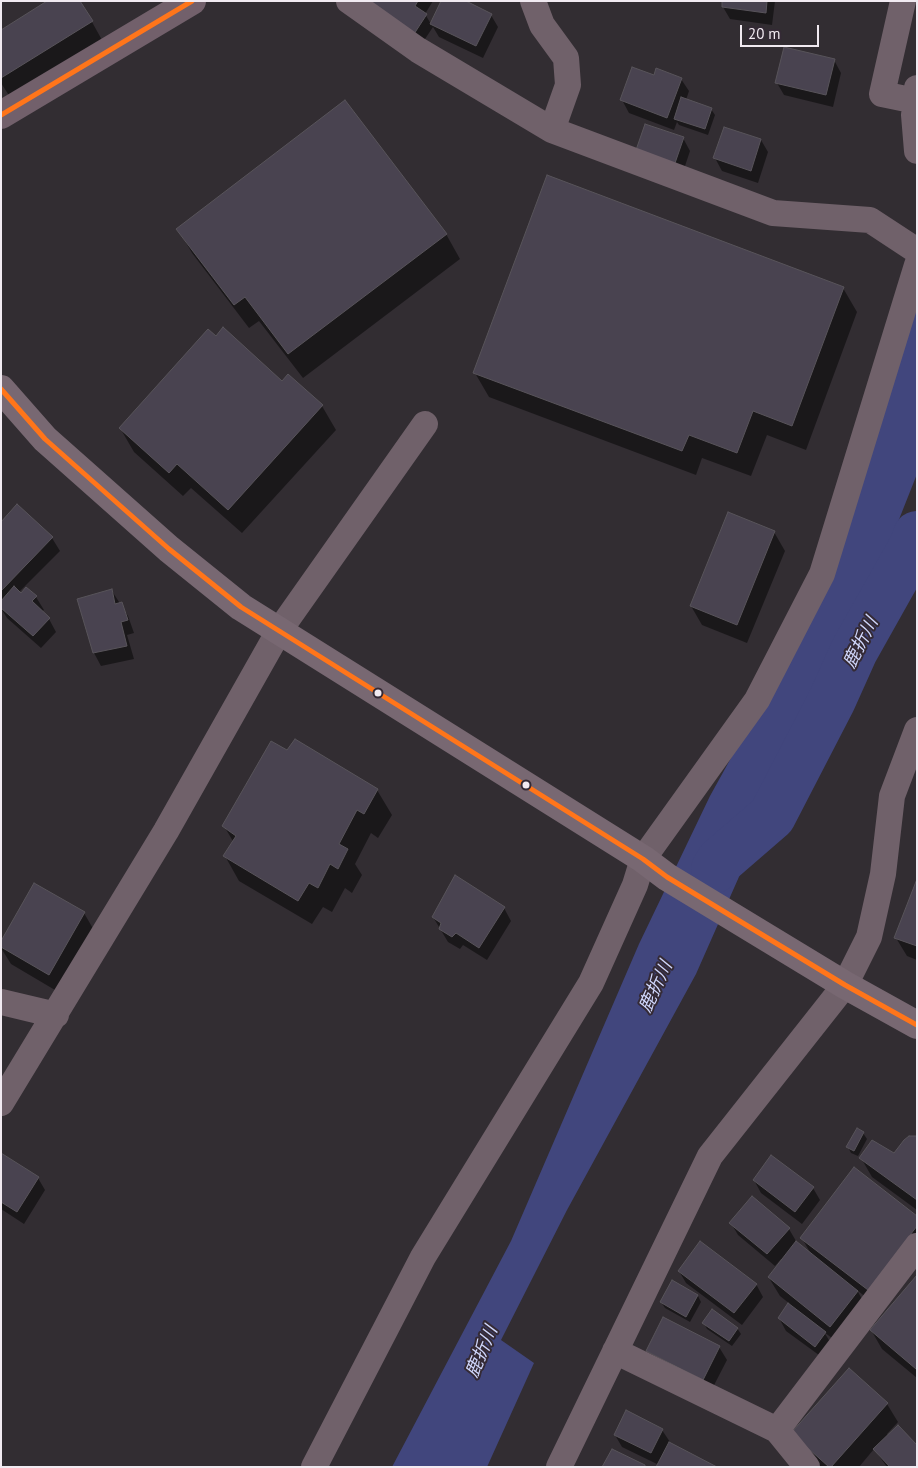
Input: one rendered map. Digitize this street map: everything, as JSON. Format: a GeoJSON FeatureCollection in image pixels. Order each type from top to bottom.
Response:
{"type":"FeatureCollection","features":[{"type":"Feature","properties":{"kind":"highway"},"geometry":{"type":"LineString","coordinates":[[1,388],[45,439],[169,549],[241,607],[642,859],[667,877],[844,985],[917,1025]]}},
{"type":"Feature","properties":{"kind":"main road"},"geometry":{"type":"LineString","coordinates":[[1,115],[192,1]]}},
{"type":"Feature","properties":{"kind":"street"},"geometry":{"type":"LineString","coordinates":[[349,1],[418,50],[552,130],[773,213],[870,220],[917,251]]}},
{"type":"Feature","properties":{"kind":"street"},"geometry":{"type":"LineString","coordinates":[[533,1],[542,25],[566,58],[568,86],[552,130]]}},
{"type":"Feature","properties":{"kind":"street"},"geometry":{"type":"LineString","coordinates":[[903,1],[882,94],[916,94],[914,115],[917,151]]}},
{"type":"Feature","properties":{"kind":"street"},"geometry":{"type":"LineString","coordinates":[[314,1467],[423,1257],[591,984],[635,885],[642,859],[757,700],[822,574],[917,264]]}},
{"type":"Feature","properties":{"kind":"street"},"geometry":{"type":"LineString","coordinates":[[1,1103],[166,831],[280,631],[425,424]]}},
{"type":"Feature","properties":{"kind":"street"},"geometry":{"type":"LineString","coordinates":[[558,1467],[710,1156],[844,985],[869,937],[884,874],[892,796],[917,730]]}},
{"type":"Feature","properties":{"kind":"street"},"geometry":{"type":"LineString","coordinates":[[1,1002],[56,1014]]}},
{"type":"Feature","properties":{"kind":"street"},"geometry":{"type":"LineString","coordinates":[[777,1430],[917,1246]]}},
{"type":"Feature","properties":{"kind":"street"},"geometry":{"type":"LineString","coordinates":[[615,1351],[777,1430],[808,1467]]}},
{"type":"Feature","properties":{"kind":"water"},"geometry":{"type":"Polygon","coordinates":[[[917,295],[917,474],[858,623],[761,827],[696,974],[567,1210],[501,1340],[534,1363],[487,1467],[392,1467],[511,1241],[639,944],[710,796],[752,720],[917,295]]]}},
{"type":"Feature","properties":{"kind":"building"},"geometry":{"type":"Polygon","coordinates":[[[47,1],[80,1],[93,21],[1,78],[1,30],[47,1]]]}},
{"type":"Feature","properties":{"kind":"building"},"geometry":{"type":"Polygon","coordinates":[[[364,1],[418,1],[415,6],[427,14],[414,34],[364,1]]]}},
{"type":"Feature","properties":{"kind":"building"},"geometry":{"type":"Polygon","coordinates":[[[441,1],[466,1],[492,14],[476,46],[430,24],[441,1]]]}},
{"type":"Feature","properties":{"kind":"building"},"geometry":{"type":"Polygon","coordinates":[[[722,1],[767,1],[766,13],[722,7],[722,1]]]}},
{"type":"Feature","properties":{"kind":"building"},"geometry":{"type":"Polygon","coordinates":[[[784,47],[835,59],[826,95],[775,83],[784,47]]]}},
{"type":"Feature","properties":{"kind":"building"},"geometry":{"type":"Polygon","coordinates":[[[632,67],[654,75],[656,68],[682,78],[667,118],[620,100],[632,67]]]}},
{"type":"Feature","properties":{"kind":"building"},"geometry":{"type":"Polygon","coordinates":[[[681,97],[712,108],[705,129],[674,119],[681,97]]]}},
{"type":"Feature","properties":{"kind":"building"},"geometry":{"type":"Polygon","coordinates":[[[345,100],[447,234],[288,354],[245,297],[234,305],[176,229],[345,100]]]}},
{"type":"Feature","properties":{"kind":"building"},"geometry":{"type":"Polygon","coordinates":[[[645,124],[684,137],[674,166],[635,153],[645,124]]]}},
{"type":"Feature","properties":{"kind":"building"},"geometry":{"type":"Polygon","coordinates":[[[724,127],[761,139],[751,171],[713,158],[724,127]]]}},
{"type":"Feature","properties":{"kind":"building"},"geometry":{"type":"Polygon","coordinates":[[[547,175],[844,287],[792,426],[753,411],[737,453],[689,435],[682,451],[473,373],[547,175]]]}},
{"type":"Feature","properties":{"kind":"building"},"geometry":{"type":"Polygon","coordinates":[[[223,327],[282,381],[288,374],[323,405],[228,510],[177,464],[169,473],[119,428],[208,329],[216,336],[223,327]]]}},
{"type":"Feature","properties":{"kind":"building"},"geometry":{"type":"Polygon","coordinates":[[[17,504],[53,537],[1,591],[1,522],[17,504]]]}},
{"type":"Feature","properties":{"kind":"building"},"geometry":{"type":"Polygon","coordinates":[[[728,512],[775,531],[737,625],[690,606],[728,512]]]}},
{"type":"Feature","properties":{"kind":"building"},"geometry":{"type":"Polygon","coordinates":[[[14,586],[21,593],[26,587],[37,596],[32,601],[50,618],[33,636],[1,608],[1,601],[14,586]]]}},
{"type":"Feature","properties":{"kind":"building"},"geometry":{"type":"Polygon","coordinates":[[[112,589],[115,604],[122,602],[128,620],[121,622],[127,646],[93,653],[77,599],[112,589]]]}},
{"type":"Feature","properties":{"kind":"building"},"geometry":{"type":"Polygon","coordinates":[[[295,739],[378,789],[364,814],[357,810],[339,844],[348,849],[338,869],[330,864],[318,888],[309,883],[298,901],[223,856],[236,836],[222,826],[271,741],[287,750],[295,739]]]}},
{"type":"Feature","properties":{"kind":"building"},"geometry":{"type":"Polygon","coordinates":[[[455,875],[505,907],[479,948],[456,933],[452,937],[439,929],[441,923],[432,917],[455,875]]]}},
{"type":"Feature","properties":{"kind":"building"},"geometry":{"type":"Polygon","coordinates":[[[917,879],[917,946],[894,938],[917,879]]]}},
{"type":"Feature","properties":{"kind":"building"},"geometry":{"type":"Polygon","coordinates":[[[34,883],[85,912],[49,975],[1,947],[1,941],[34,883]]]}},
{"type":"Feature","properties":{"kind":"building"},"geometry":{"type":"Polygon","coordinates":[[[857,1128],[864,1132],[854,1151],[846,1147],[857,1128]]]}},
{"type":"Feature","properties":{"kind":"building"},"geometry":{"type":"Polygon","coordinates":[[[909,1136],[917,1136],[917,1200],[859,1158],[872,1140],[894,1153],[909,1136]]]}},
{"type":"Feature","properties":{"kind":"building"},"geometry":{"type":"Polygon","coordinates":[[[1,1153],[39,1177],[17,1212],[1,1202],[1,1153]]]}},
{"type":"Feature","properties":{"kind":"building"},"geometry":{"type":"Polygon","coordinates":[[[771,1155],[814,1187],[795,1212],[753,1180],[771,1155]]]}},
{"type":"Feature","properties":{"kind":"building"},"geometry":{"type":"Polygon","coordinates":[[[854,1167],[917,1216],[917,1226],[868,1290],[800,1238],[854,1167]]]}},
{"type":"Feature","properties":{"kind":"building"},"geometry":{"type":"Polygon","coordinates":[[[752,1196],[790,1228],[767,1254],[729,1223],[752,1196]]]}},
{"type":"Feature","properties":{"kind":"building"},"geometry":{"type":"Polygon","coordinates":[[[700,1241],[757,1284],[734,1313],[678,1271],[700,1241]]]}},
{"type":"Feature","properties":{"kind":"building"},"geometry":{"type":"Polygon","coordinates":[[[796,1241],[858,1291],[830,1327],[768,1277],[796,1241]]]}},
{"type":"Feature","properties":{"kind":"building"},"geometry":{"type":"Polygon","coordinates":[[[917,1275],[917,1367],[916,1369],[870,1330],[917,1275]]]}},
{"type":"Feature","properties":{"kind":"building"},"geometry":{"type":"Polygon","coordinates":[[[672,1280],[698,1295],[686,1317],[660,1302],[672,1280]]]}},
{"type":"Feature","properties":{"kind":"building"},"geometry":{"type":"Polygon","coordinates":[[[788,1303],[826,1332],[815,1347],[778,1318],[788,1303]]]}},
{"type":"Feature","properties":{"kind":"building"},"geometry":{"type":"Polygon","coordinates":[[[712,1309],[738,1328],[729,1341],[702,1323],[712,1309]]]}},
{"type":"Feature","properties":{"kind":"building"},"geometry":{"type":"Polygon","coordinates":[[[663,1317],[720,1346],[703,1380],[646,1351],[663,1317]]]}},
{"type":"Feature","properties":{"kind":"building"},"geometry":{"type":"Polygon","coordinates":[[[849,1368],[888,1403],[829,1467],[791,1433],[849,1368]]]}},
{"type":"Feature","properties":{"kind":"building"},"geometry":{"type":"Polygon","coordinates":[[[626,1410],[663,1429],[651,1453],[614,1435],[626,1410]]]}},
{"type":"Feature","properties":{"kind":"building"},"geometry":{"type":"Polygon","coordinates":[[[898,1425],[917,1445],[917,1467],[890,1467],[873,1449],[898,1425]]]}},
{"type":"Feature","properties":{"kind":"building"},"geometry":{"type":"Polygon","coordinates":[[[669,1442],[717,1467],[656,1467],[669,1442]]]}},
{"type":"Feature","properties":{"kind":"building"},"geometry":{"type":"Polygon","coordinates":[[[612,1449],[645,1465],[645,1467],[602,1467],[612,1449]]]}},
{"type":"Feature","properties":{"kind":"waterway","name":"鹿折川"},"geometry":{"type":"LineString","coordinates":[[715,869],[720,861],[772,816],[832,700],[854,651],[913,546],[917,535]]}},
{"type":"Feature","properties":{"kind":"waterway","name":"鹿折川"},"geometry":{"type":"LineString","coordinates":[[913,546],[917,550]]}},
{"type":"Feature","properties":{"kind":"transit line"},"geometry":{"type":"LineString","coordinates":[[1,115],[192,1]]}},
{"type":"Feature","properties":{"kind":"transit line"},"geometry":{"type":"LineString","coordinates":[[1,389],[45,439],[169,549],[241,607],[643,859],[667,877],[845,985],[917,1025]]}}]}
